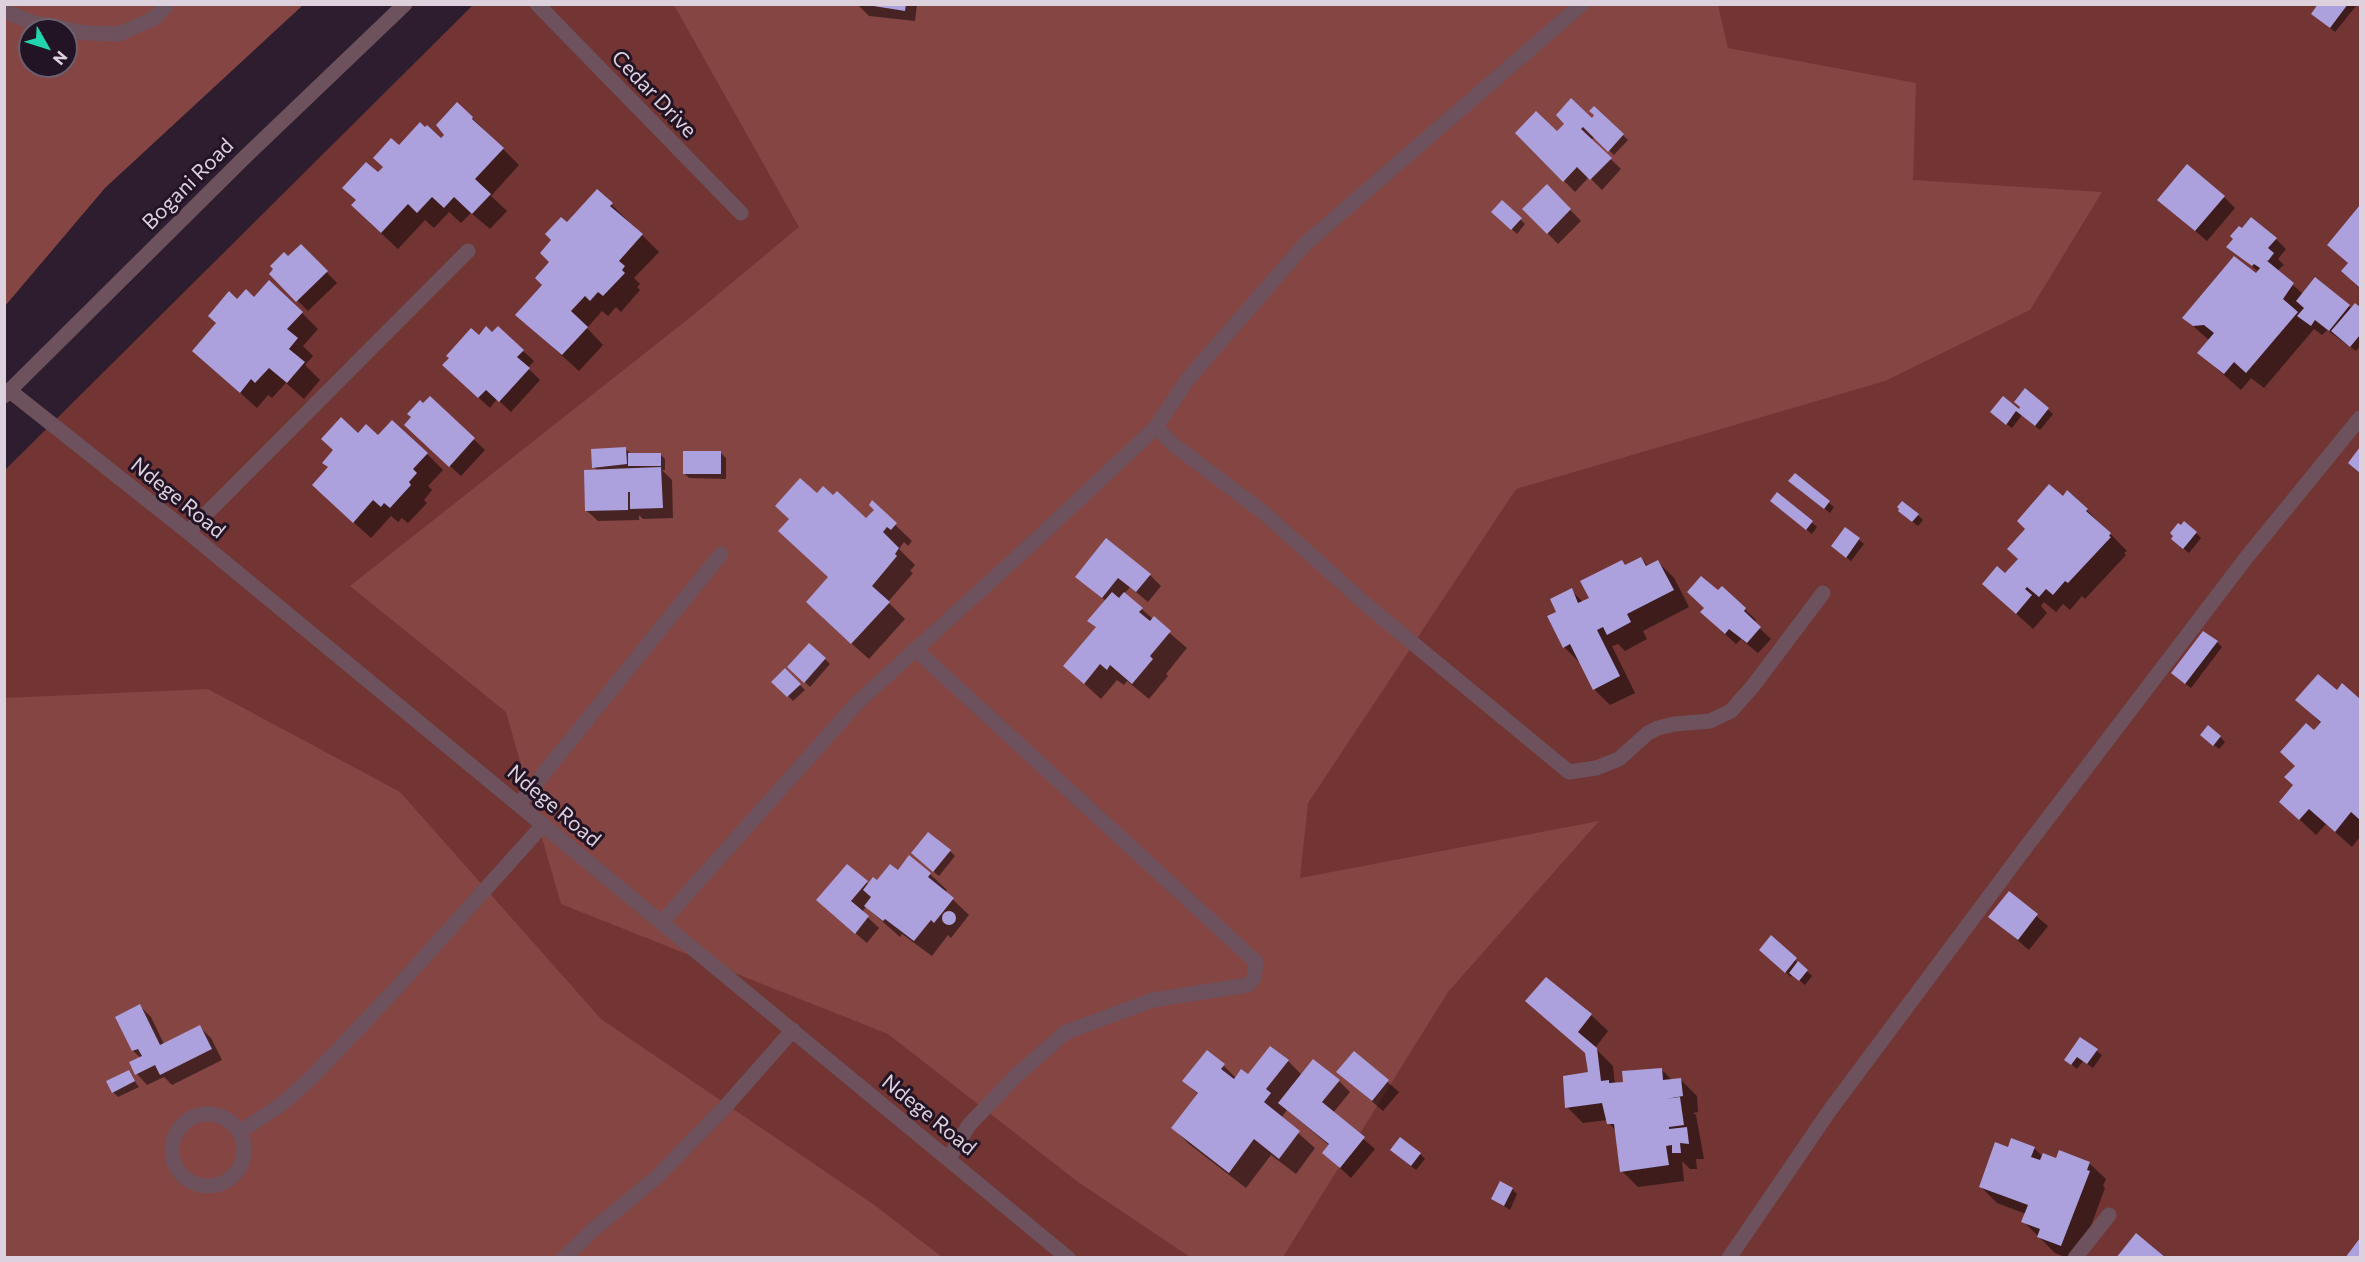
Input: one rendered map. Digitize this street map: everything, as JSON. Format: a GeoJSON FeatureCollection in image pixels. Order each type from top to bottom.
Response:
{"type":"FeatureCollection","features":[{"type":"Feature","properties":{"kind":"street"},"geometry":{"type":"LineString","coordinates":[[4,11],[31,22],[86,33],[119,34],[155,18],[168,4]]}},
{"type":"Feature","properties":{"kind":"street","name":"Bogani Road"},"geometry":{"type":"LineString","coordinates":[[7,394],[245,157],[405,4]]}},
{"type":"Feature","properties":{"kind":"street","name":"Cedar Drive"},"geometry":{"type":"LineString","coordinates":[[537,4],[741,213]]}},
{"type":"Feature","properties":{"kind":"street"},"geometry":{"type":"LineString","coordinates":[[662,922],[858,702],[1156,427],[1187,380],[1305,244],[1582,4]]}},
{"type":"Feature","properties":{"kind":"street"},"geometry":{"type":"LineString","coordinates":[[188,532],[468,251]]}},
{"type":"Feature","properties":{"kind":"street","name":"Ndege Road"},"geometry":{"type":"LineString","coordinates":[[7,394],[188,532],[1068,1257]]}},
{"type":"Feature","properties":{"kind":"street"},"geometry":{"type":"LineString","coordinates":[[1729,1257],[1830,1110],[2023,851],[2246,558],[2361,417]]}},
{"type":"Feature","properties":{"kind":"street"},"geometry":{"type":"LineString","coordinates":[[1156,427],[1174,445],[1263,513],[1369,607],[1569,772],[1596,768],[1618,759],[1648,733],[1658,728],[1674,724],[1710,721],[1731,711],[1753,686],[1823,593]]}},
{"type":"Feature","properties":{"kind":"street"},"geometry":{"type":"LineString","coordinates":[[519,804],[721,554]]}},
{"type":"Feature","properties":{"kind":"street"},"geometry":{"type":"LineString","coordinates":[[915,649],[1256,962],[1254,978],[1248,985],[1153,1000],[1066,1032],[1017,1076],[969,1125],[949,1158]]}},
{"type":"Feature","properties":{"kind":"street"},"geometry":{"type":"LineString","coordinates":[[239,1132],[282,1104],[312,1077],[393,992],[543,825]]}},
{"type":"Feature","properties":{"kind":"street"},"geometry":{"type":"LineString","coordinates":[[564,1257],[658,1176],[725,1107],[793,1030]]}},
{"type":"Feature","properties":{"kind":"street"},"geometry":{"type":"LineString","coordinates":[[208,1114],[221,1116],[231,1122],[239,1132],[244,1144],[244,1156],[240,1168],[232,1178],[221,1184],[202,1186],[185,1178],[177,1169],[172,1157],[173,1144],[177,1132],[185,1123],[208,1114]]}},
{"type":"Feature","properties":{"kind":"street"},"geometry":{"type":"LineString","coordinates":[[2075,1257],[2109,1215]]}},
{"type":"Feature","properties":{"kind":"shaded area"},"geometry":{"type":"Polygon","coordinates":[[[5,5],[303,5],[105,188],[5,306],[5,5]]]}},
{"type":"Feature","properties":{"kind":"shaded area"},"geometry":{"type":"Polygon","coordinates":[[[473,5],[2360,5],[2360,1257],[5,1258],[5,470],[473,5]]]}},
{"type":"Feature","properties":{"kind":"shaded area"},"geometry":{"type":"Polygon","coordinates":[[[674,5],[1718,5],[1728,48],[1916,83],[1913,180],[2102,192],[2030,310],[1885,381],[1516,489],[1308,803],[1300,878],[1599,821],[1448,992],[1283,1257],[1190,1257],[1078,1182],[888,1034],[561,904],[506,712],[350,586],[692,316],[799,227],[674,5]]]}},
{"type":"Feature","properties":{"kind":"shaded area"},"geometry":{"type":"Polygon","coordinates":[[[208,689],[400,792],[601,1019],[873,1204],[942,1257],[5,1257],[4,698],[208,689]]]}},
{"type":"Feature","properties":{"kind":"building"},"geometry":{"type":"Polygon","coordinates":[[[861,4],[906,4],[905,11],[861,4]]]}},
{"type":"Feature","properties":{"kind":"building"},"geometry":{"type":"Polygon","coordinates":[[[2318,4],[2348,4],[2330,28],[2311,14],[2318,4]]]}},
{"type":"Feature","properties":{"kind":"building"},"geometry":{"type":"Polygon","coordinates":[[[1571,98],[1592,118],[1594,115],[1589,111],[1594,106],[1624,134],[1608,152],[1583,127],[1581,129],[1612,158],[1590,180],[1577,167],[1563,182],[1515,133],[1536,111],[1557,131],[1564,124],[1556,115],[1571,98]]]}},
{"type":"Feature","properties":{"kind":"building"},"geometry":{"type":"Polygon","coordinates":[[[457,102],[504,148],[475,179],[491,194],[472,214],[454,197],[444,208],[432,197],[417,213],[408,204],[381,233],[351,205],[356,200],[342,188],[366,162],[378,172],[383,167],[373,158],[391,138],[399,145],[420,122],[425,127],[427,125],[441,138],[444,135],[436,125],[457,102]]]}},
{"type":"Feature","properties":{"kind":"building"},"geometry":{"type":"Polygon","coordinates":[[[2187,164],[2225,196],[2195,231],[2157,200],[2187,164]]]}},
{"type":"Feature","properties":{"kind":"building"},"geometry":{"type":"Polygon","coordinates":[[[1547,184],[1571,209],[1547,234],[1522,209],[1547,184]]]}},
{"type":"Feature","properties":{"kind":"building"},"geometry":{"type":"Polygon","coordinates":[[[597,189],[613,203],[610,206],[643,234],[619,261],[625,266],[622,270],[625,273],[603,296],[598,292],[590,301],[585,296],[571,311],[588,327],[562,355],[515,315],[542,285],[535,278],[549,262],[540,253],[551,240],[545,234],[561,217],[567,222],[597,189]]]}},
{"type":"Feature","properties":{"kind":"building"},"geometry":{"type":"Polygon","coordinates":[[[1502,200],[1522,218],[1511,230],[1491,212],[1502,200]]]}},
{"type":"Feature","properties":{"kind":"building"},"geometry":{"type":"Polygon","coordinates":[[[2360,205],[2359,287],[2341,271],[2348,263],[2327,245],[2360,205]]]}},
{"type":"Feature","properties":{"kind":"building"},"geometry":{"type":"Polygon","coordinates":[[[2251,217],[2277,238],[2268,248],[2274,253],[2268,261],[2266,260],[2294,283],[2283,299],[2298,312],[2246,373],[2234,362],[2224,374],[2197,353],[2214,333],[2204,325],[2193,326],[2182,318],[2234,256],[2256,273],[2260,268],[2254,264],[2252,266],[2226,247],[2233,239],[2230,236],[2239,226],[2242,228],[2251,217]]]}},
{"type":"Feature","properties":{"kind":"building"},"geometry":{"type":"Polygon","coordinates":[[[301,244],[328,271],[296,302],[269,274],[273,269],[270,266],[284,252],[288,256],[301,244]]]}},
{"type":"Feature","properties":{"kind":"building"},"geometry":{"type":"Polygon","coordinates":[[[2315,277],[2350,305],[2329,331],[2315,320],[2311,326],[2297,316],[2304,308],[2296,301],[2315,277]]]}},
{"type":"Feature","properties":{"kind":"building"},"geometry":{"type":"Polygon","coordinates":[[[269,280],[303,312],[287,329],[298,338],[289,349],[305,362],[287,383],[269,368],[255,383],[251,379],[240,393],[192,351],[216,323],[208,316],[229,291],[237,299],[246,289],[254,297],[269,280]]]}},
{"type":"Feature","properties":{"kind":"building"},"geometry":{"type":"Polygon","coordinates":[[[2355,303],[2360,307],[2360,335],[2350,347],[2331,331],[2355,303]]]}},
{"type":"Feature","properties":{"kind":"building"},"geometry":{"type":"Polygon","coordinates":[[[486,326],[492,332],[498,326],[524,350],[517,357],[530,368],[499,402],[486,390],[478,398],[442,365],[449,358],[446,356],[471,328],[479,335],[486,326]]]}},
{"type":"Feature","properties":{"kind":"building"},"geometry":{"type":"Polygon","coordinates":[[[2025,388],[2049,408],[2035,426],[2016,411],[2006,425],[1990,412],[2003,396],[2019,409],[2020,407],[2014,402],[2025,388]]]}},
{"type":"Feature","properties":{"kind":"building"},"geometry":{"type":"Polygon","coordinates":[[[430,396],[475,438],[449,467],[404,425],[411,417],[407,414],[420,400],[423,403],[430,396]]]}},
{"type":"Feature","properties":{"kind":"building"},"geometry":{"type":"Polygon","coordinates":[[[341,417],[358,433],[366,424],[378,435],[392,420],[428,453],[413,469],[417,473],[409,482],[411,485],[390,508],[384,503],[381,507],[373,500],[353,523],[312,485],[328,467],[322,463],[333,450],[321,439],[341,417]]]}},
{"type":"Feature","properties":{"kind":"building"},"geometry":{"type":"Polygon","coordinates":[[[626,447],[627,464],[592,468],[591,449],[626,447]]]}},
{"type":"Feature","properties":{"kind":"building"},"geometry":{"type":"Polygon","coordinates":[[[2360,447],[2360,473],[2348,463],[2360,447]]]}},
{"type":"Feature","properties":{"kind":"building"},"geometry":{"type":"Polygon","coordinates":[[[683,451],[721,451],[721,474],[683,474],[683,451]]]}},
{"type":"Feature","properties":{"kind":"building"},"geometry":{"type":"Polygon","coordinates":[[[628,453],[661,453],[661,466],[628,466],[628,453]]]}},
{"type":"Feature","properties":{"kind":"building"},"geometry":{"type":"Polygon","coordinates":[[[661,467],[663,508],[630,509],[630,492],[628,492],[628,510],[585,511],[584,470],[661,467]]]}},
{"type":"Feature","properties":{"kind":"building"},"geometry":{"type":"Polygon","coordinates":[[[1795,473],[1830,501],[1824,509],[1788,481],[1795,473]]]}},
{"type":"Feature","properties":{"kind":"building"},"geometry":{"type":"Polygon","coordinates":[[[800,478],[817,493],[823,486],[833,495],[837,491],[866,518],[874,510],[869,505],[872,500],[897,523],[891,530],[887,527],[883,532],[899,548],[895,554],[897,556],[872,586],[890,602],[851,644],[806,602],[828,577],[778,531],[789,519],[775,506],[800,478]]]}},
{"type":"Feature","properties":{"kind":"building"},"geometry":{"type":"Polygon","coordinates":[[[2049,484],[2063,496],[2067,490],[2111,533],[2109,536],[2111,537],[2068,583],[2065,581],[2053,595],[2046,589],[2039,597],[2027,587],[2025,589],[2032,595],[2016,614],[1982,584],[1997,566],[2005,573],[2018,559],[2007,549],[2025,529],[2017,521],[2049,484]]]}},
{"type":"Feature","properties":{"kind":"building"},"geometry":{"type":"Polygon","coordinates":[[[1777,492],[1813,521],[1806,530],[1770,501],[1777,492]]]}},
{"type":"Feature","properties":{"kind":"building"},"geometry":{"type":"Polygon","coordinates":[[[1902,501],[1919,514],[1912,522],[1898,511],[1897,507],[1902,501]]]}},
{"type":"Feature","properties":{"kind":"building"},"geometry":{"type":"Polygon","coordinates":[[[2184,521],[2197,532],[2183,549],[2171,539],[2173,536],[2170,533],[2178,523],[2181,525],[2184,521]]]}},
{"type":"Feature","properties":{"kind":"building"},"geometry":{"type":"Polygon","coordinates":[[[1845,527],[1860,538],[1846,558],[1831,546],[1845,527]]]}},
{"type":"Feature","properties":{"kind":"building"},"geometry":{"type":"Polygon","coordinates":[[[1106,538],[1151,574],[1136,592],[1118,578],[1102,598],[1075,577],[1106,538]]]}},
{"type":"Feature","properties":{"kind":"building"},"geometry":{"type":"Polygon","coordinates":[[[1641,557],[1646,566],[1658,560],[1674,590],[1627,614],[1631,622],[1607,635],[1603,627],[1597,630],[1620,676],[1593,690],[1570,644],[1563,648],[1547,616],[1556,612],[1550,599],[1572,588],[1578,603],[1589,598],[1580,581],[1622,560],[1625,565],[1641,557]]]}},
{"type":"Feature","properties":{"kind":"building"},"geometry":{"type":"Polygon","coordinates":[[[1701,576],[1718,590],[1722,586],[1746,608],[1744,611],[1761,627],[1747,643],[1729,629],[1725,634],[1700,612],[1704,608],[1687,592],[1701,576]]]}},
{"type":"Feature","properties":{"kind":"building"},"geometry":{"type":"Polygon","coordinates":[[[1112,592],[1119,598],[1124,592],[1143,608],[1139,612],[1150,621],[1154,616],[1171,631],[1150,656],[1153,659],[1132,684],[1110,665],[1107,670],[1100,664],[1084,684],[1063,666],[1096,627],[1087,621],[1112,592]]]}},
{"type":"Feature","properties":{"kind":"building"},"geometry":{"type":"Polygon","coordinates":[[[2203,631],[2218,641],[2185,684],[2171,673],[2203,631]]]}},
{"type":"Feature","properties":{"kind":"building"},"geometry":{"type":"Polygon","coordinates":[[[809,643],[826,658],[804,683],[787,667],[809,643]]]}},
{"type":"Feature","properties":{"kind":"building"},"geometry":{"type":"Polygon","coordinates":[[[785,668],[801,684],[787,697],[771,682],[785,668]]]}},
{"type":"Feature","properties":{"kind":"building"},"geometry":{"type":"Polygon","coordinates":[[[2318,674],[2337,690],[2342,683],[2360,699],[2360,820],[2351,812],[2335,832],[2309,809],[2299,820],[2279,802],[2293,785],[2284,777],[2295,766],[2280,752],[2306,723],[2314,730],[2321,722],[2295,700],[2318,674]]]}},
{"type":"Feature","properties":{"kind":"building"},"geometry":{"type":"Polygon","coordinates":[[[2208,725],[2221,736],[2213,746],[2200,735],[2208,725]]]}},
{"type":"Feature","properties":{"kind":"building"},"geometry":{"type":"Polygon","coordinates":[[[928,832],[951,850],[933,872],[911,853],[928,832]]]}},
{"type":"Feature","properties":{"kind":"building"},"geometry":{"type":"Polygon","coordinates":[[[909,855],[931,873],[928,877],[954,898],[934,923],[931,920],[914,941],[864,906],[871,897],[863,890],[873,877],[877,880],[890,864],[898,870],[909,855]]]}},
{"type":"Feature","properties":{"kind":"building"},"geometry":{"type":"Polygon","coordinates":[[[847,864],[868,881],[851,901],[869,916],[855,934],[816,900],[847,864]]]}},
{"type":"Feature","properties":{"kind":"building"},"geometry":{"type":"Polygon","coordinates":[[[2009,891],[2038,914],[2018,940],[1988,917],[2009,891]]]}},
{"type":"Feature","properties":{"kind":"building"},"geometry":{"type":"Polygon","coordinates":[[[949,911],[954,913],[956,918],[954,923],[949,925],[944,923],[942,918],[944,913],[949,911]]]}},
{"type":"Feature","properties":{"kind":"building"},"geometry":{"type":"Polygon","coordinates":[[[1771,935],[1797,958],[1785,973],[1759,950],[1771,935]]]}},
{"type":"Feature","properties":{"kind":"building"},"geometry":{"type":"Polygon","coordinates":[[[1798,961],[1808,970],[1799,981],[1789,973],[1798,961]]]}},
{"type":"Feature","properties":{"kind":"building"},"geometry":{"type":"Polygon","coordinates":[[[1546,977],[1592,1014],[1578,1032],[1597,1048],[1601,1081],[1623,1082],[1622,1071],[1662,1068],[1663,1080],[1681,1078],[1683,1096],[1666,1099],[1680,1097],[1684,1125],[1669,1127],[1669,1129],[1687,1127],[1689,1144],[1680,1143],[1681,1153],[1672,1153],[1672,1145],[1666,1146],[1669,1165],[1620,1172],[1614,1124],[1607,1124],[1602,1103],[1565,1108],[1563,1076],[1588,1072],[1585,1053],[1525,1001],[1546,977]]]}},
{"type":"Feature","properties":{"kind":"building"},"geometry":{"type":"Polygon","coordinates":[[[140,1004],[160,1045],[200,1025],[212,1049],[160,1075],[155,1065],[135,1075],[129,1062],[142,1056],[138,1049],[132,1051],[115,1017],[140,1004]]]}},
{"type":"Feature","properties":{"kind":"building"},"geometry":{"type":"Polygon","coordinates":[[[2080,1037],[2098,1049],[2087,1064],[2077,1057],[2071,1065],[2064,1060],[2080,1037]]]}},
{"type":"Feature","properties":{"kind":"building"},"geometry":{"type":"Polygon","coordinates":[[[1270,1046],[1289,1060],[1266,1089],[1271,1093],[1264,1102],[1300,1131],[1279,1159],[1254,1139],[1229,1173],[1171,1128],[1198,1093],[1182,1081],[1207,1050],[1225,1064],[1221,1069],[1234,1079],[1241,1069],[1248,1074],[1270,1046]]]}},
{"type":"Feature","properties":{"kind":"building"},"geometry":{"type":"Polygon","coordinates":[[[1354,1051],[1389,1080],[1372,1101],[1336,1072],[1354,1051]]]}},
{"type":"Feature","properties":{"kind":"building"},"geometry":{"type":"Polygon","coordinates":[[[1313,1059],[1340,1080],[1322,1102],[1365,1137],[1340,1168],[1322,1153],[1329,1144],[1278,1103],[1313,1059]]]}},
{"type":"Feature","properties":{"kind":"building"},"geometry":{"type":"Polygon","coordinates":[[[129,1070],[135,1081],[112,1093],[106,1081],[129,1070]]]}},
{"type":"Feature","properties":{"kind":"building"},"geometry":{"type":"Polygon","coordinates":[[[1400,1137],[1421,1153],[1411,1166],[1390,1150],[1400,1137]]]}},
{"type":"Feature","properties":{"kind":"building"},"geometry":{"type":"Polygon","coordinates":[[[2011,1138],[2035,1147],[2031,1157],[2040,1160],[2043,1153],[2056,1158],[2059,1150],[2090,1162],[2087,1170],[2090,1171],[2061,1246],[2037,1237],[2040,1229],[2021,1222],[2028,1205],[1979,1187],[1995,1142],[2008,1147],[2011,1138]]]}},
{"type":"Feature","properties":{"kind":"building"},"geometry":{"type":"Polygon","coordinates":[[[1500,1181],[1513,1188],[1504,1206],[1491,1199],[1500,1181]]]}},
{"type":"Feature","properties":{"kind":"building"},"geometry":{"type":"Polygon","coordinates":[[[2136,1233],[2166,1258],[2116,1258],[2136,1233]]]}},
{"type":"Feature","properties":{"kind":"building"},"geometry":{"type":"Polygon","coordinates":[[[2360,1238],[2360,1258],[2345,1258],[2360,1238]]]}}]}
